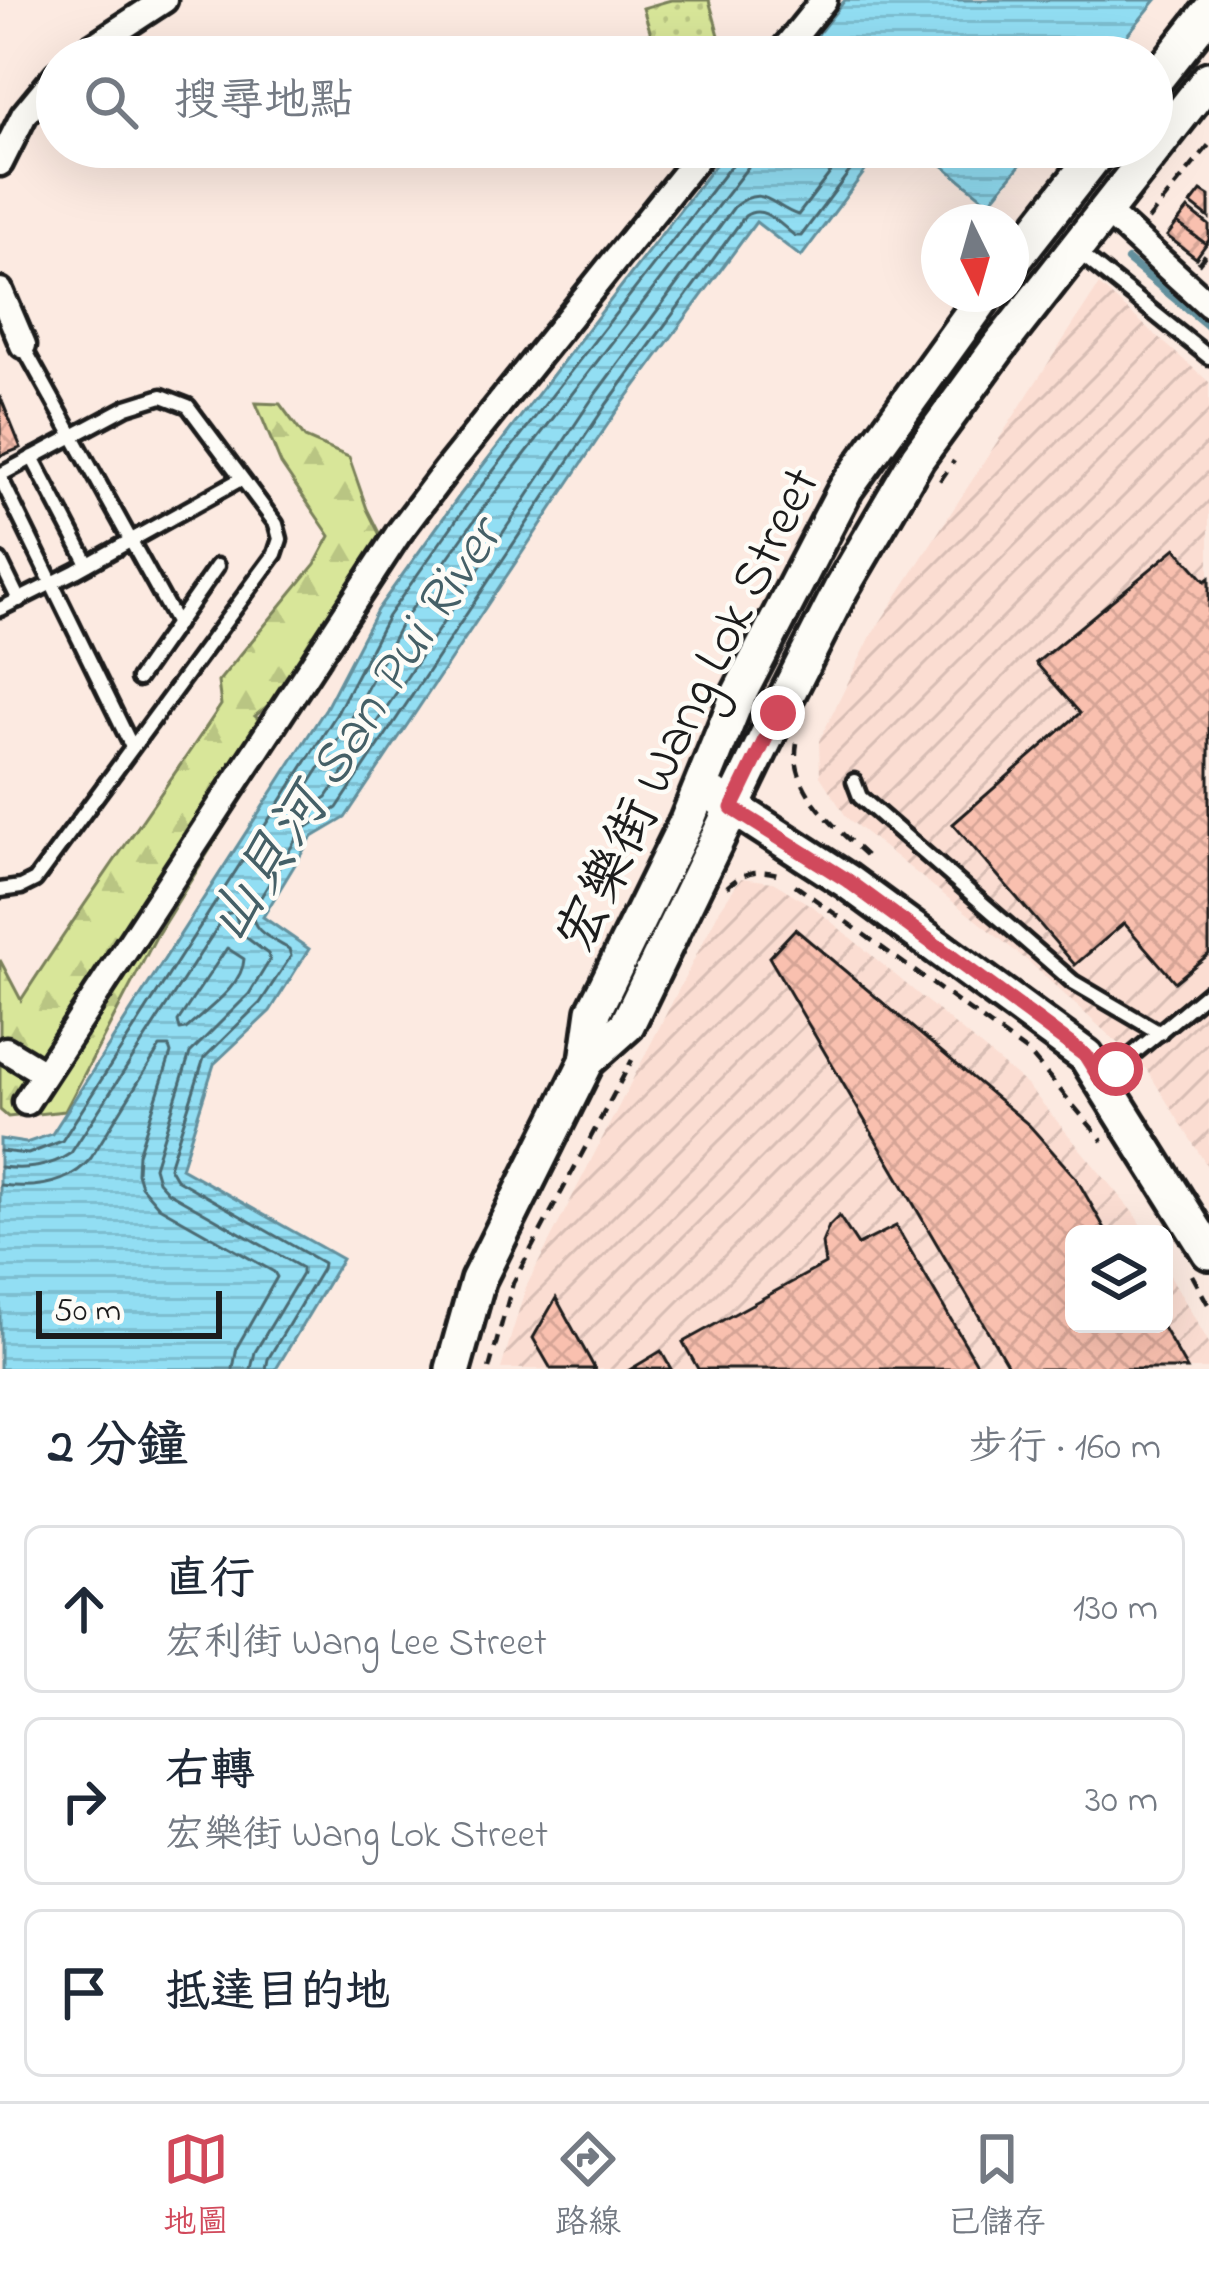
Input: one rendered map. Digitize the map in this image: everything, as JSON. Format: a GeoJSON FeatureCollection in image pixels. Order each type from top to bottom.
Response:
{"type":"FeatureCollection","features":[{"type":"Feature","properties":{"kind":"street"},"geometry":{"type":"LineString","coordinates":[[109,36],[164,0]]}},
{"type":"Feature","properties":{"kind":"street"},"geometry":{"type":"LineString","coordinates":[[795,36],[824,0]]}},
{"type":"Feature","properties":{"kind":"street"},"geometry":{"type":"LineString","coordinates":[[1173,57],[1209,12]]}},
{"type":"Feature","properties":{"kind":"street","name":"宏樂街 Wang Lok Street"},"geometry":{"type":"LineString","coordinates":[[1173,126],[1209,79]]}},
{"type":"Feature","properties":{"kind":"street"},"geometry":{"type":"LineString","coordinates":[[0,163],[36,100]]}},
{"type":"Feature","properties":{"kind":"street"},"geometry":{"type":"LineString","coordinates":[[26,1102],[398,534],[689,168]]}},
{"type":"Feature","properties":{"kind":"street"},"geometry":{"type":"LineString","coordinates":[[1029,240],[1086,168]]}},
{"type":"Feature","properties":{"kind":"street","name":"宏樂街 Wang Lok Street"},"geometry":{"type":"LineString","coordinates":[[587,1061],[627,1025],[841,590],[918,457],[1141,168]]}},
{"type":"Feature","properties":{"kind":"street"},"geometry":{"type":"LineString","coordinates":[[1107,212],[1209,305]]}},
{"type":"Feature","properties":{"kind":"street"},"geometry":{"type":"LineString","coordinates":[[0,292],[23,345]]}},
{"type":"Feature","properties":{"kind":"street","name":"宏樂街 Wang Lok Street"},"geometry":{"type":"LineString","coordinates":[[453,1369],[478,1280],[587,1061],[594,1011],[702,786],[737,698],[846,488],[973,312]]}},
{"type":"Feature","properties":{"kind":"street"},"geometry":{"type":"LineString","coordinates":[[702,786],[847,880],[1086,1056],[1198,1260]]}},
{"type":"Feature","properties":{"kind":"street"},"geometry":{"type":"LineString","coordinates":[[6,1050],[44,1073]]}},
{"type":"Feature","properties":{"kind":"lane"},"geometry":{"type":"LineString","coordinates":[[1076,250],[1209,357]]}},
{"type":"Feature","properties":{"kind":"lane"},"geometry":{"type":"LineString","coordinates":[[23,345],[177,624]]}},
{"type":"Feature","properties":{"kind":"lane"},"geometry":{"type":"LineString","coordinates":[[0,890],[35,880],[275,554],[280,539],[276,524],[188,406],[162,396],[146,399],[0,476],[132,747]]}},
{"type":"Feature","properties":{"kind":"lane"},"geometry":{"type":"LineString","coordinates":[[32,457],[88,564]]}},
{"type":"Feature","properties":{"kind":"lane"},"geometry":{"type":"LineString","coordinates":[[1,609],[242,479]]}},
{"type":"Feature","properties":{"kind":"lane"},"geometry":{"type":"LineString","coordinates":[[0,561],[19,600]]}},
{"type":"Feature","properties":{"kind":"lane"},"geometry":{"type":"LineString","coordinates":[[138,680],[217,566]]}},
{"type":"Feature","properties":{"kind":"lane"},"geometry":{"type":"LineString","coordinates":[[854,781],[860,796],[1073,982],[1160,1033]]}},
{"type":"Feature","properties":{"kind":"lane"},"geometry":{"type":"LineString","coordinates":[[1101,1080],[1209,991]]}},
{"type":"Feature","properties":{"kind":"path"},"geometry":{"type":"LineString","coordinates":[[1144,226],[1209,145]]}},
{"type":"Feature","properties":{"kind":"path"},"geometry":{"type":"LineString","coordinates":[[1197,266],[1209,250]]}},
{"type":"Feature","properties":{"kind":"path"},"geometry":{"type":"LineString","coordinates":[[932,495],[953,462]]}},
{"type":"Feature","properties":{"kind":"path"},"geometry":{"type":"LineString","coordinates":[[799,731],[794,756],[798,778],[830,822],[875,863]]}},
{"type":"Feature","properties":{"kind":"path"},"geometry":{"type":"LineString","coordinates":[[723,891],[743,873],[761,869],[783,875],[1030,1054],[1111,1152]]}},
{"type":"Feature","properties":{"kind":"path"},"geometry":{"type":"LineString","coordinates":[[489,1369],[513,1283],[634,1056]]}},
{"type":"Feature","properties":{"kind":"path"},"geometry":{"type":"LineString","coordinates":[[1198,1260],[1209,1306]]}},
{"type":"Feature","properties":{"kind":"shaded area"},"geometry":{"type":"Polygon","coordinates":[[[1099,285],[1209,382],[1209,1169],[1147,1070],[1029,962],[847,818],[820,776],[819,741],[871,636],[1099,285]]]}},
{"type":"Feature","properties":{"kind":"shaded area"},"geometry":{"type":"Polygon","coordinates":[[[741,878],[773,882],[815,908],[1027,1085],[1141,1225],[1065,1225],[1065,1333],[1173,1333],[1173,1281],[1209,1343],[1209,1369],[501,1369],[526,1287],[719,911],[741,878]]]}},
{"type":"Feature","properties":{"kind":"green space"},"geometry":{"type":"Polygon","coordinates":[[[671,0],[709,0],[719,36],[652,36],[643,8],[671,0]]]}},
{"type":"Feature","properties":{"kind":"green space"},"geometry":{"type":"Polygon","coordinates":[[[256,403],[280,404],[305,438],[349,457],[367,509],[395,565],[296,712],[272,702],[255,716],[279,738],[157,935],[65,1111],[8,1117],[0,1110],[0,960],[21,1000],[221,705],[218,682],[315,564],[330,536],[281,464],[256,403]]]}},
{"type":"Feature","properties":{"kind":"water"},"geometry":{"type":"Polygon","coordinates":[[[845,0],[1156,0],[1126,36],[817,36],[845,0]]]}},
{"type":"Feature","properties":{"kind":"water","name":"山貝河 San Pui River"},"geometry":{"type":"Polygon","coordinates":[[[713,168],[867,168],[801,257],[756,222],[616,412],[345,818],[311,838],[263,917],[309,949],[270,1011],[214,1064],[181,1168],[342,1259],[276,1369],[0,1369],[0,1139],[26,1143],[52,1134],[326,708],[377,610],[713,168]]]}},
{"type":"Feature","properties":{"kind":"water"},"geometry":{"type":"Polygon","coordinates":[[[946,168],[1018,168],[989,203],[946,168]]]}},
{"type":"Feature","properties":{"kind":"building"},"geometry":{"type":"Polygon","coordinates":[[[1201,191],[1209,196],[1209,218],[1191,204],[1201,191]]]}},
{"type":"Feature","properties":{"kind":"building"},"geometry":{"type":"Polygon","coordinates":[[[1188,209],[1209,225],[1206,244],[1177,223],[1188,209]]]}},
{"type":"Feature","properties":{"kind":"building"},"geometry":{"type":"Polygon","coordinates":[[[1177,223],[1206,244],[1196,258],[1167,236],[1177,223]]]}},
{"type":"Feature","properties":{"kind":"building"},"geometry":{"type":"Polygon","coordinates":[[[0,396],[21,448],[0,456],[0,396]]]}},
{"type":"Feature","properties":{"kind":"building"},"geometry":{"type":"Polygon","coordinates":[[[1176,548],[1205,581],[1209,578],[1209,954],[1175,982],[1124,923],[1075,965],[953,824],[1080,713],[1036,663],[1176,548]]]}},
{"type":"Feature","properties":{"kind":"building"},"geometry":{"type":"Polygon","coordinates":[[[795,929],[1029,1125],[1076,1178],[1103,1225],[1065,1225],[1065,1333],[1166,1333],[1187,1369],[1010,1369],[769,957],[795,929]]]}},
{"type":"Feature","properties":{"kind":"building"},"geometry":{"type":"Polygon","coordinates":[[[839,1216],[858,1245],[896,1226],[980,1369],[698,1369],[683,1342],[825,1264],[822,1243],[839,1216]]]}},
{"type":"Feature","properties":{"kind":"building"},"geometry":{"type":"Polygon","coordinates":[[[556,1298],[595,1369],[551,1369],[533,1338],[556,1298]]]}},
{"type":"Feature","properties":{"kind":"building"},"geometry":{"type":"Polygon","coordinates":[[[661,1351],[671,1369],[631,1369],[661,1351]]]}},
{"type":"Feature","properties":{"kind":"waterway"},"geometry":{"type":"LineString","coordinates":[[1128,260],[1209,327]]}},
{"type":"Feature","properties":{"kind":"route"},"geometry":{"type":"LineString","coordinates":[[778,713],[732,808],[847,880],[1086,1056],[1101,1080],[1116,1069]]}}]}
